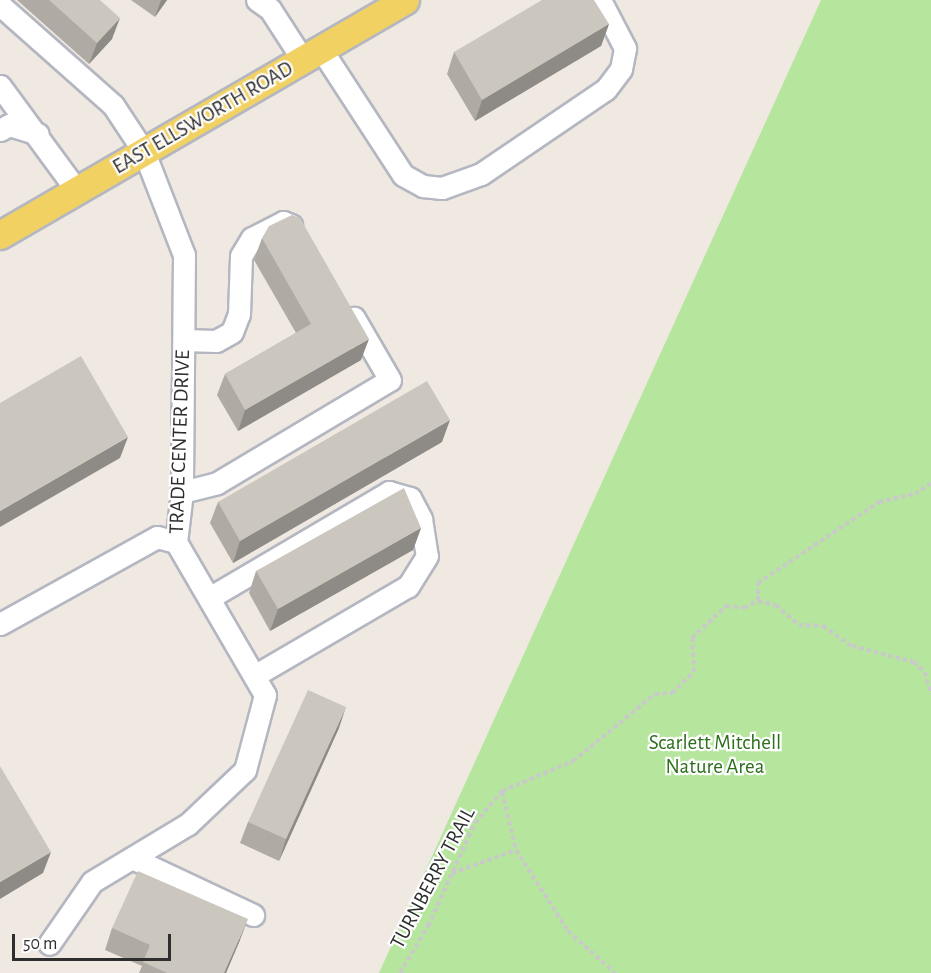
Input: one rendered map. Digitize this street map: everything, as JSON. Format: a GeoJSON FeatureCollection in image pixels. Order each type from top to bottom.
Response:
{"type":"FeatureCollection","features":[{"type":"Feature","properties":{"kind":"main road","name":"EAST ELLSWORTH ROAD"},"geometry":{"type":"LineString","coordinates":[[0,235],[405,0]]}},
{"type":"Feature","properties":{"kind":"street"},"geometry":{"type":"LineString","coordinates":[[257,0],[270,9],[312,54],[403,175],[423,186],[442,188],[481,174],[606,89],[621,69],[625,48],[600,0]]}},
{"type":"Feature","properties":{"kind":"street","name":"TRADE CENTER DRIVE"},"geometry":{"type":"LineString","coordinates":[[0,5],[113,105],[144,152],[184,255],[182,492],[176,542],[266,695],[245,770],[188,824],[92,882],[49,944]]}},
{"type":"Feature","properties":{"kind":"street"},"geometry":{"type":"LineString","coordinates":[[0,86],[38,134],[77,191]]}},
{"type":"Feature","properties":{"kind":"street"},"geometry":{"type":"LineString","coordinates":[[0,130],[9,125],[38,134]]}},
{"type":"Feature","properties":{"kind":"street"},"geometry":{"type":"LineString","coordinates":[[184,340],[216,341],[232,332],[239,314],[241,256],[252,238],[284,222],[302,229],[308,239]]}},
{"type":"Feature","properties":{"kind":"street"},"geometry":{"type":"LineString","coordinates":[[182,492],[217,483],[390,380],[343,299]]}},
{"type":"Feature","properties":{"kind":"street"},"geometry":{"type":"LineString","coordinates":[[209,598],[389,492],[410,498],[421,519],[427,556],[408,586],[254,676]]}},
{"type":"Feature","properties":{"kind":"street"},"geometry":{"type":"LineString","coordinates":[[0,624],[157,537],[176,542]]}},
{"type":"Feature","properties":{"kind":"street"},"geometry":{"type":"LineString","coordinates":[[132,858],[253,915]]}},
{"type":"Feature","properties":{"kind":"path"},"geometry":{"type":"LineString","coordinates":[[931,483],[915,494],[879,502],[758,583],[758,601],[776,605],[799,625],[823,626],[852,646],[914,662],[925,672],[931,694]]}},
{"type":"Feature","properties":{"kind":"path","name":"TURNBERRY TRAIL"},"geometry":{"type":"LineString","coordinates":[[400,973],[475,823],[502,791],[573,761],[655,694],[672,693],[694,672],[692,638],[726,606],[744,608],[758,601]]}},
{"type":"Feature","properties":{"kind":"path"},"geometry":{"type":"LineString","coordinates":[[502,791],[516,850],[568,932],[615,973]]}},
{"type":"Feature","properties":{"kind":"path"},"geometry":{"type":"LineString","coordinates":[[451,874],[516,850]]}},
{"type":"Feature","properties":{"kind":"green space","name":"Scarlett Mitchell Nature Area"},"geometry":{"type":"Polygon","coordinates":[[[821,0],[931,0],[931,973],[379,973],[821,0]]]}},
{"type":"Feature","properties":{"kind":"building"},"geometry":{"type":"Polygon","coordinates":[[[49,0],[100,0],[120,18],[97,43],[49,0]]]}},
{"type":"Feature","properties":{"kind":"building"},"geometry":{"type":"Polygon","coordinates":[[[542,0],[594,0],[609,24],[482,100],[454,52],[542,0]]]}},
{"type":"Feature","properties":{"kind":"building"},"geometry":{"type":"Polygon","coordinates":[[[292,215],[300,218],[369,339],[245,410],[225,374],[311,324],[262,238],[269,226],[292,215]]]}},
{"type":"Feature","properties":{"kind":"building"},"geometry":{"type":"Polygon","coordinates":[[[81,356],[128,437],[0,511],[0,403],[81,356]]]}},
{"type":"Feature","properties":{"kind":"building"},"geometry":{"type":"Polygon","coordinates":[[[427,381],[450,420],[240,541],[218,502],[427,381]]]}},
{"type":"Feature","properties":{"kind":"building"},"geometry":{"type":"Polygon","coordinates":[[[404,488],[421,528],[278,609],[256,571],[404,488]]]}},
{"type":"Feature","properties":{"kind":"building"},"geometry":{"type":"Polygon","coordinates":[[[308,690],[346,707],[286,839],[248,822],[308,690]]]}},
{"type":"Feature","properties":{"kind":"building"},"geometry":{"type":"Polygon","coordinates":[[[0,766],[51,852],[0,882],[0,766]]]}},
{"type":"Feature","properties":{"kind":"building"},"geometry":{"type":"Polygon","coordinates":[[[138,871],[248,919],[224,973],[167,973],[143,962],[150,945],[112,928],[138,871]]]}}]}
